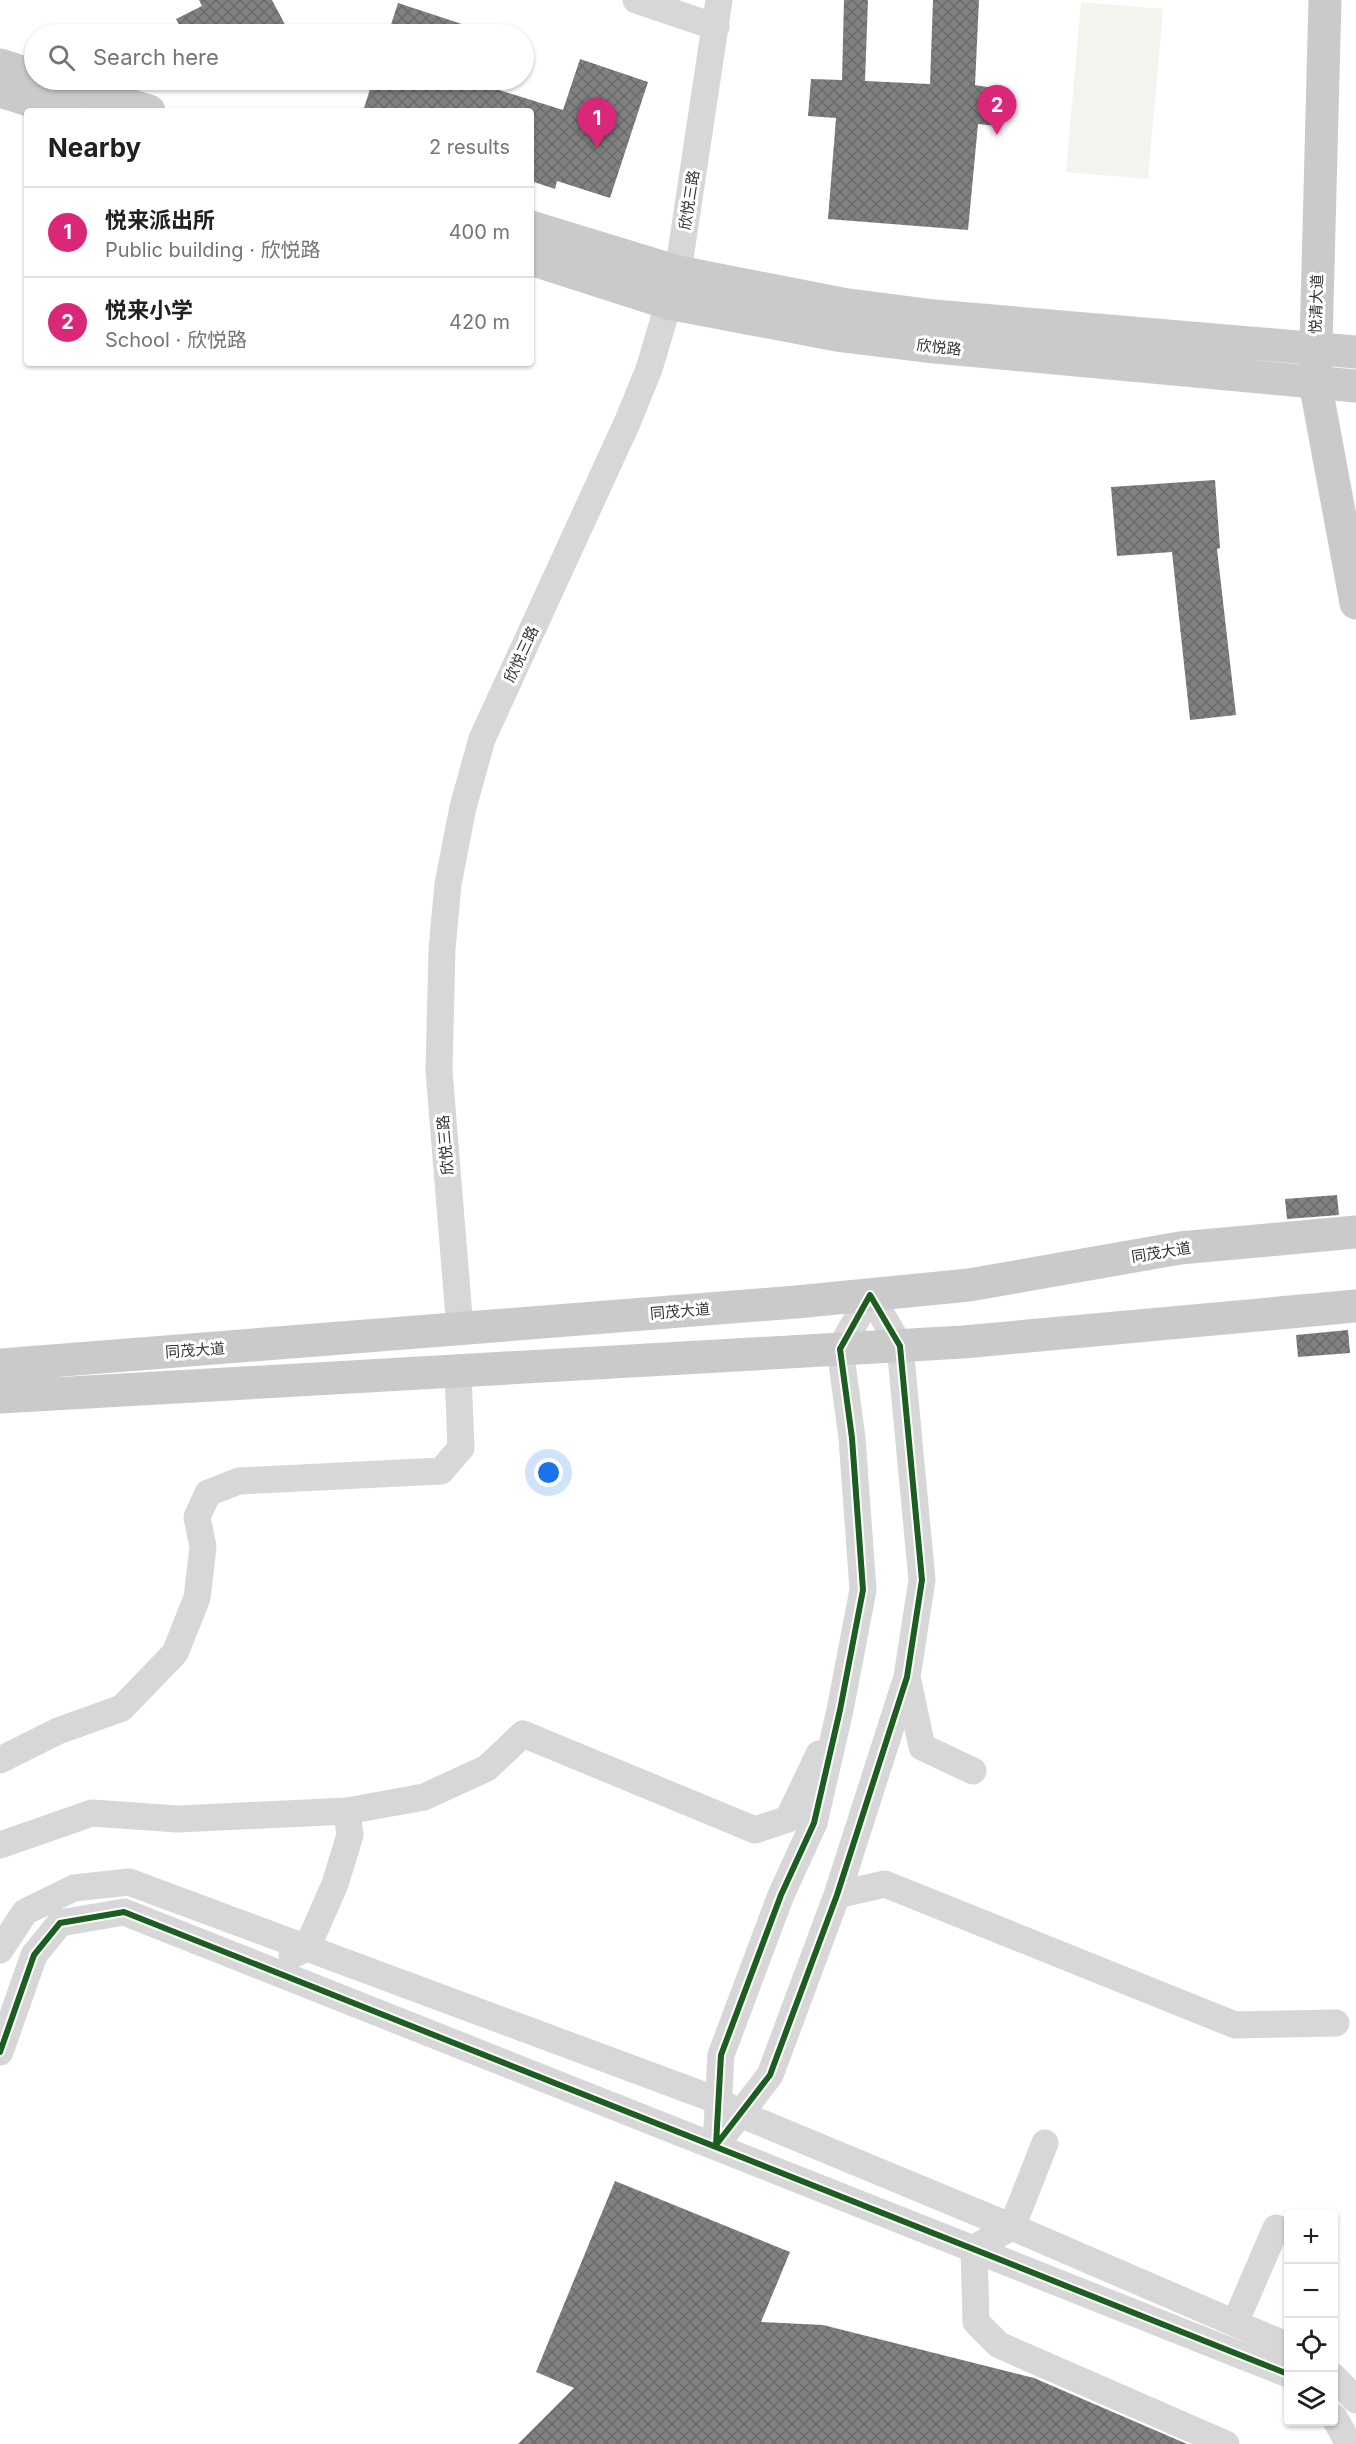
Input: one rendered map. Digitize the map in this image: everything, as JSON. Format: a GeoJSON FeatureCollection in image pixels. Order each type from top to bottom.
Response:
{"type":"FeatureCollection","features":[{"type":"Feature","properties":{"kind":"main road","name":"悦清大道"},"geometry":{"type":"LineString","coordinates":[[1325,0],[1314,348],[1315,382],[1356,603]]}},
{"type":"Feature","properties":{"kind":"main road"},"geometry":{"type":"LineString","coordinates":[[0,65],[24,73]]}},
{"type":"Feature","properties":{"kind":"main road"},"geometry":{"type":"LineString","coordinates":[[79,90],[139,108]]}},
{"type":"Feature","properties":{"kind":"main road"},"geometry":{"type":"LineString","coordinates":[[0,91],[54,108]]}},
{"type":"Feature","properties":{"kind":"main road","name":"欣悦路"},"geometry":{"type":"LineString","coordinates":[[534,228],[678,272],[842,304],[934,316],[1356,352]]}},
{"type":"Feature","properties":{"kind":"main road","name":"欣悦路"},"geometry":{"type":"LineString","coordinates":[[534,260],[668,303],[837,334],[935,347],[1356,386]]}},
{"type":"Feature","properties":{"kind":"main road","name":"同茂大道"},"geometry":{"type":"LineString","coordinates":[[0,1365],[870,1295],[969,1285],[1180,1248],[1356,1233]]}},
{"type":"Feature","properties":{"kind":"main road"},"geometry":{"type":"LineString","coordinates":[[0,1397],[900,1346],[1356,1306]]}},
{"type":"Feature","properties":{"kind":"street"},"geometry":{"type":"LineString","coordinates":[[636,0],[716,27]]}},
{"type":"Feature","properties":{"kind":"street","name":"欣悦三路"},"geometry":{"type":"LineString","coordinates":[[460,1329],[439,1071],[442,949],[448,884],[461,818],[482,739],[627,423],[649,369],[678,272],[719,0]]}},
{"type":"Feature","properties":{"kind":"street"},"geometry":{"type":"LineString","coordinates":[[729,2108],[770,2075],[837,1895],[908,1677],[922,1580],[900,1346],[870,1295]]}},
{"type":"Feature","properties":{"kind":"street"},"geometry":{"type":"LineString","coordinates":[[716,2145],[729,2108],[721,2055],[781,1895],[814,1823],[840,1710],[863,1590],[852,1438],[840,1349],[870,1295]]}},
{"type":"Feature","properties":{"kind":"street"},"geometry":{"type":"LineString","coordinates":[[0,1761],[58,1731],[122,1708],[175,1653],[197,1598],[203,1547],[197,1517],[208,1493],[239,1481],[441,1471],[461,1448],[458,1371]]}},
{"type":"Feature","properties":{"kind":"street"},"geometry":{"type":"LineString","coordinates":[[908,1677],[922,1747],[973,1771]]}},
{"type":"Feature","properties":{"kind":"street"},"geometry":{"type":"LineString","coordinates":[[0,1845],[92,1813],[178,1819],[347,1811],[424,1797],[487,1768],[523,1734],[755,1830],[788,1819],[840,1710]]}},
{"type":"Feature","properties":{"kind":"street"},"geometry":{"type":"LineString","coordinates":[[264,1968],[307,1948],[335,1884],[350,1835],[347,1811]]}},
{"type":"Feature","properties":{"kind":"street"},"geometry":{"type":"LineString","coordinates":[[0,1950],[25,1912],[74,1888],[129,1882],[729,2108],[1012,2227],[1230,2335],[1285,2372]]}},
{"type":"Feature","properties":{"kind":"street"},"geometry":{"type":"LineString","coordinates":[[837,1895],[885,1884],[1235,2025],[1336,2023]]}},
{"type":"Feature","properties":{"kind":"street"},"geometry":{"type":"LineString","coordinates":[[0,2052],[34,1955],[60,1923],[124,1912],[974,2248],[1230,2335],[1284,2345]]}},
{"type":"Feature","properties":{"kind":"street"},"geometry":{"type":"LineString","coordinates":[[974,2248],[1012,2227],[1045,2143]]}},
{"type":"Feature","properties":{"kind":"street"},"geometry":{"type":"LineString","coordinates":[[1230,2335],[1276,2228]]}},
{"type":"Feature","properties":{"kind":"street"},"geometry":{"type":"LineString","coordinates":[[974,2248],[976,2322],[999,2345],[1226,2444]]}},
{"type":"Feature","properties":{"kind":"street"},"geometry":{"type":"LineString","coordinates":[[1230,2335],[1284,2379]]}},
{"type":"Feature","properties":{"kind":"street"},"geometry":{"type":"LineString","coordinates":[[1338,2368],[1356,2375]]}},
{"type":"Feature","properties":{"kind":"street"},"geometry":{"type":"LineString","coordinates":[[1338,2382],[1356,2401]]}},
{"type":"Feature","properties":{"kind":"street"},"geometry":{"type":"LineString","coordinates":[[1338,2394],[1356,2401]]}},
{"type":"Feature","properties":{"kind":"street"},"geometry":{"type":"LineString","coordinates":[[1338,2425],[1348,2444]]}},
{"type":"Feature","properties":{"kind":"shaded area"},"geometry":{"type":"Polygon","coordinates":[[[1081,2],[1163,9],[1148,179],[1066,172],[1081,2]]]}},
{"type":"Feature","properties":{"kind":"building"},"geometry":{"type":"Polygon","coordinates":[[[199,0],[272,0],[285,24],[179,24],[176,19],[202,6],[199,0]]]}},
{"type":"Feature","properties":{"kind":"building"},"geometry":{"type":"Polygon","coordinates":[[[844,0],[868,0],[865,81],[930,84],[933,0],[979,0],[975,85],[999,89],[997,126],[978,124],[968,230],[828,219],[836,118],[808,116],[811,79],[842,80],[844,0]]]}},
{"type":"Feature","properties":{"kind":"building"},"geometry":{"type":"Polygon","coordinates":[[[398,3],[462,24],[391,24],[398,3]]]}},
{"type":"Feature","properties":{"kind":"building"},"geometry":{"type":"Polygon","coordinates":[[[580,59],[648,82],[610,198],[557,181],[555,189],[534,182],[534,108],[364,108],[370,90],[499,90],[563,110],[580,59]]]}},
{"type":"Feature","properties":{"kind":"building"},"geometry":{"type":"Polygon","coordinates":[[[1215,480],[1220,548],[1217,549],[1236,715],[1190,720],[1172,552],[1117,556],[1111,487],[1215,480]]]}},
{"type":"Feature","properties":{"kind":"building"},"geometry":{"type":"Polygon","coordinates":[[[1337,1195],[1339,1215],[1287,1219],[1285,1199],[1337,1195]]]}},
{"type":"Feature","properties":{"kind":"building"},"geometry":{"type":"Polygon","coordinates":[[[1348,1330],[1350,1353],[1298,1357],[1296,1335],[1348,1330]]]}},
{"type":"Feature","properties":{"kind":"building"},"geometry":{"type":"Polygon","coordinates":[[[615,2181],[790,2252],[761,2322],[823,2325],[1034,2378],[1187,2444],[518,2444],[574,2388],[536,2372],[615,2181]]]}},
{"type":"Feature","properties":{"kind":"cycle path"},"geometry":{"type":"LineString","coordinates":[[870,1295],[900,1346],[922,1580],[907,1677],[837,1895],[770,2075],[716,2145],[721,2055],[781,1895],[814,1823],[840,1710],[863,1590],[852,1438],[840,1349],[870,1295]]}},
{"type":"Feature","properties":{"kind":"cycle path"},"geometry":{"type":"LineString","coordinates":[[0,2052],[34,1955],[60,1923],[124,1912],[1284,2372]]}},
{"type":"Feature","properties":{"kind":"place","name":"悦来小学"},"geometry":{"type":"Point","coordinates":[997,135]}},
{"type":"Feature","properties":{"kind":"place","name":"悦来派出所"},"geometry":{"type":"Point","coordinates":[597,148]}}]}
